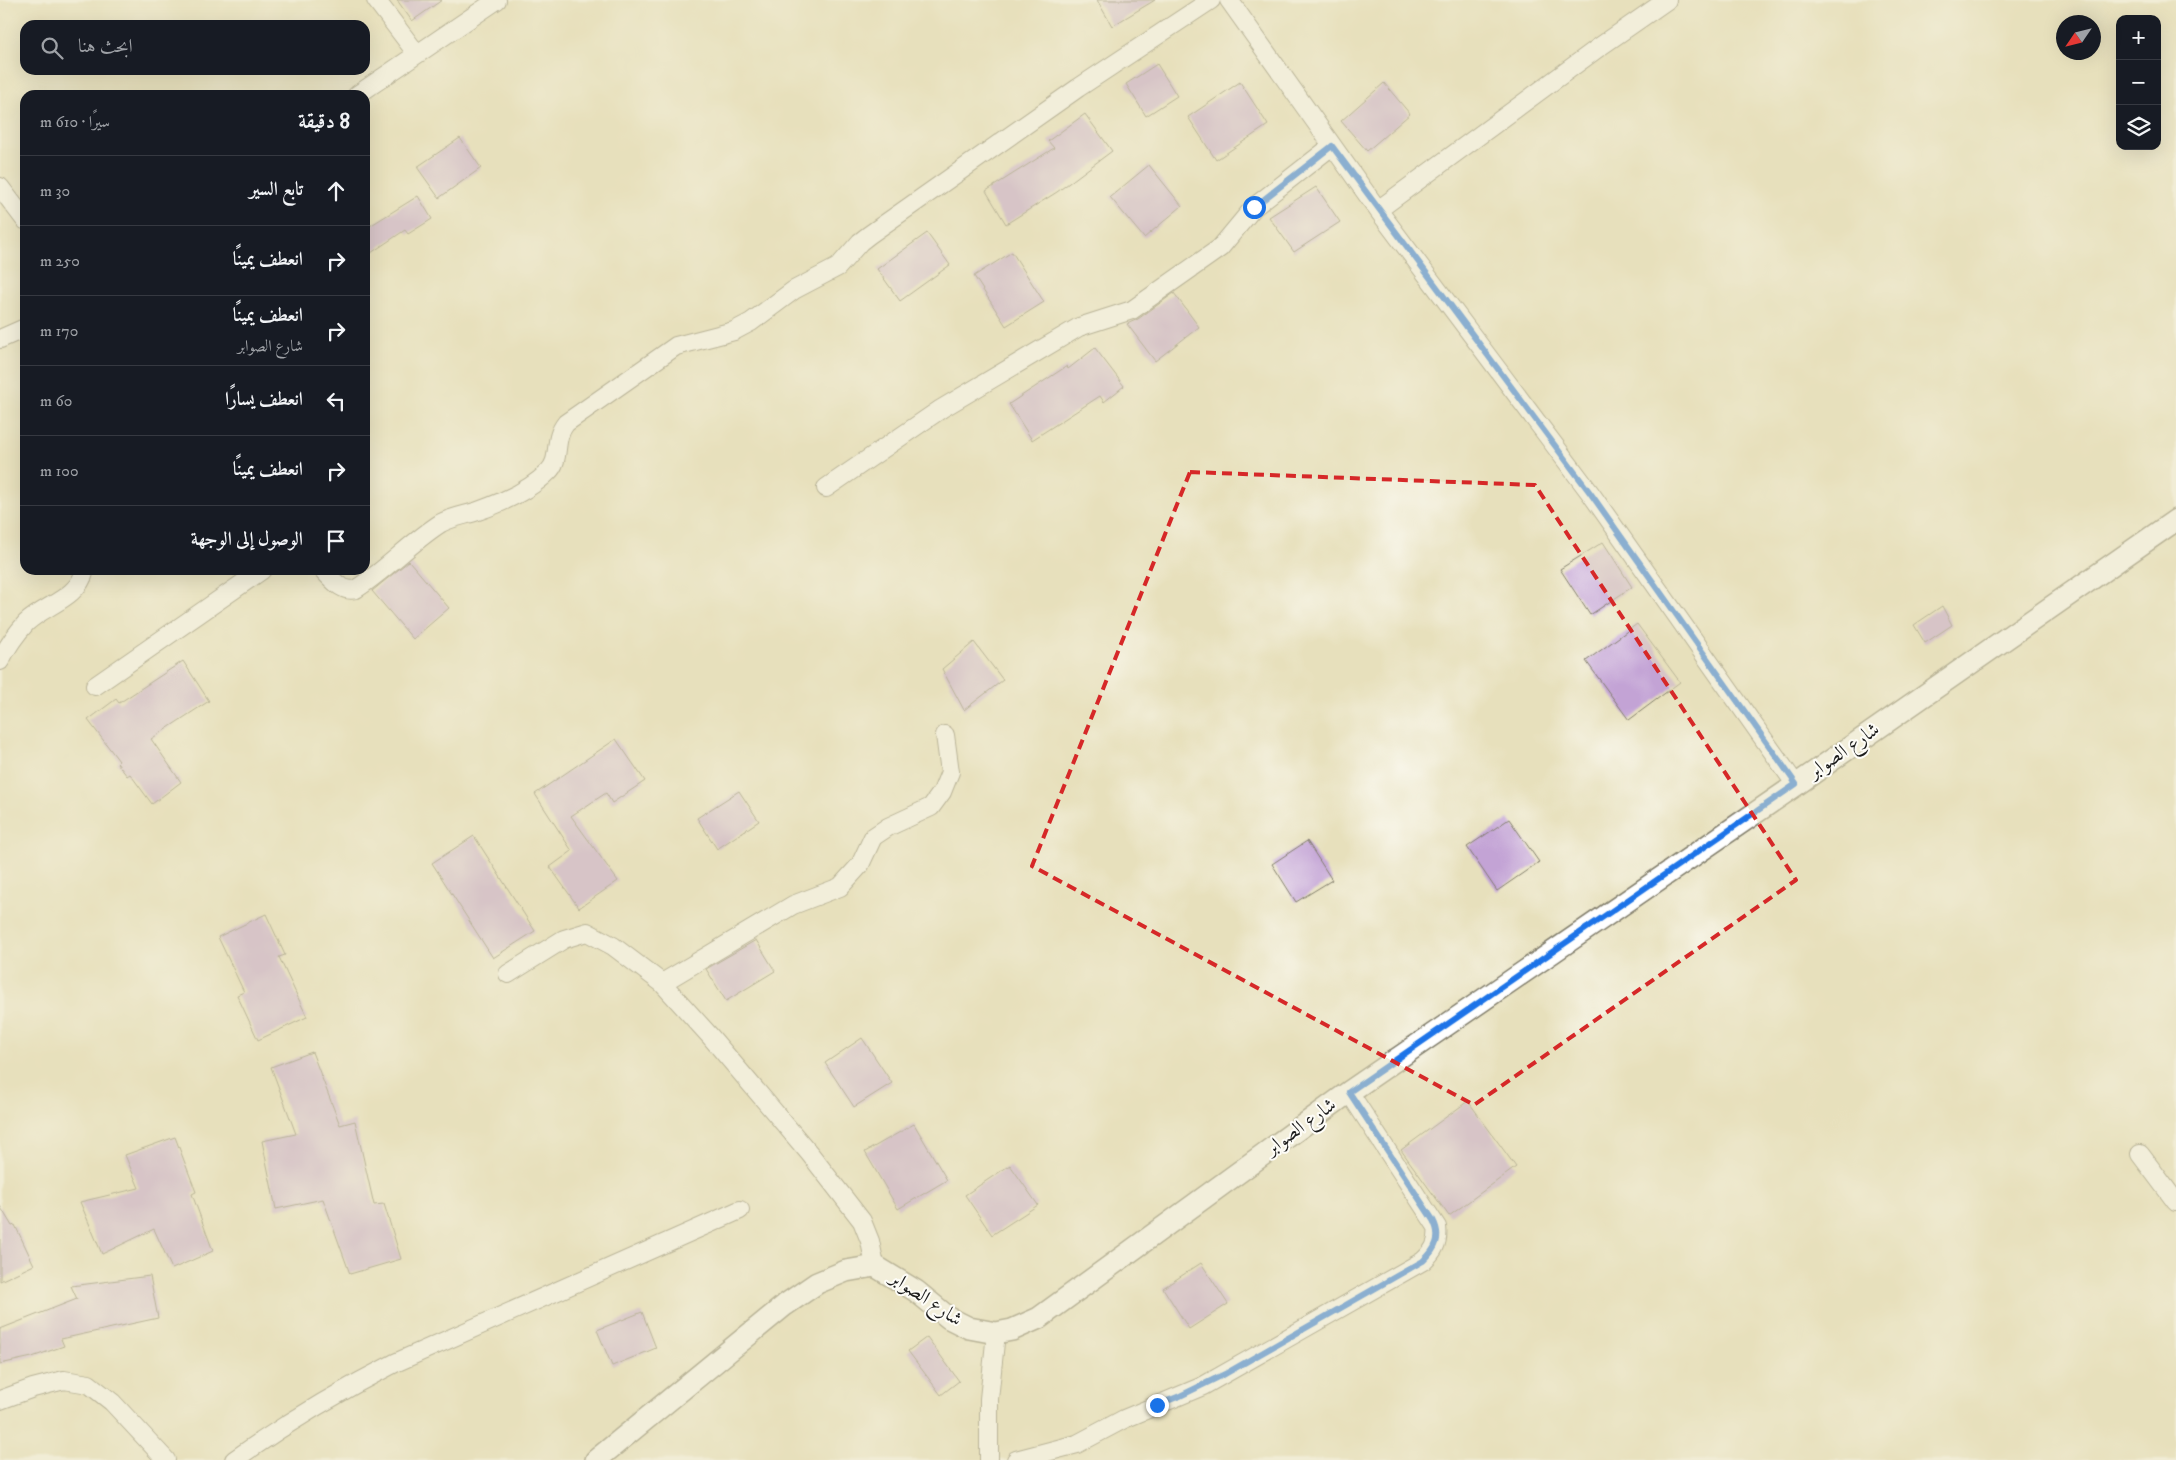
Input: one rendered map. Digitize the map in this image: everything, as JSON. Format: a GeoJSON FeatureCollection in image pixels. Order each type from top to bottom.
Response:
{"type":"FeatureCollection","features":[{"type":"Feature","properties":{"kind":"street"},"geometry":{"type":"LineString","coordinates":[[376,0],[418,54]]}},
{"type":"Feature","properties":{"kind":"street"},"geometry":{"type":"LineString","coordinates":[[364,90],[497,0]]}},
{"type":"Feature","properties":{"kind":"street"},"geometry":{"type":"LineString","coordinates":[[328,575],[341,587],[351,590],[356,589],[443,522],[497,503],[532,484],[549,472],[554,464],[557,455],[557,438],[566,424],[657,358],[682,344],[734,331],[752,322],[794,290],[838,268],[860,242],[1078,88],[1211,0]]}},
{"type":"Feature","properties":{"kind":"street"},"geometry":{"type":"LineString","coordinates":[[1228,0],[1378,210],[1591,494],[1796,784]]}},
{"type":"Feature","properties":{"kind":"street"},"geometry":{"type":"LineString","coordinates":[[1378,210],[1598,48],[1667,0]]}},
{"type":"Feature","properties":{"kind":"street"},"geometry":{"type":"LineString","coordinates":[[826,488],[941,409],[1079,327],[1132,310],[1220,248],[1259,203],[1332,146]]}},
{"type":"Feature","properties":{"kind":"street"},"geometry":{"type":"LineString","coordinates":[[0,187],[20,213]]}},
{"type":"Feature","properties":{"kind":"street"},"geometry":{"type":"LineString","coordinates":[[0,340],[20,330]]}},
{"type":"Feature","properties":{"kind":"street","name":"شارع الصوابر"},"geometry":{"type":"LineString","coordinates":[[596,1460],[784,1305],[817,1283],[846,1271],[875,1266],[916,1291],[949,1318],[969,1328],[996,1333],[1012,1330],[1038,1318],[1349,1092],[2176,520]]}},
{"type":"Feature","properties":{"kind":"street"},"geometry":{"type":"LineString","coordinates":[[0,661],[12,640],[27,622],[44,609],[73,592],[81,583],[83,575]]}},
{"type":"Feature","properties":{"kind":"street"},"geometry":{"type":"LineString","coordinates":[[95,686],[255,575]]}},
{"type":"Feature","properties":{"kind":"street"},"geometry":{"type":"LineString","coordinates":[[662,984],[792,905],[840,887],[860,865],[873,837],[888,827],[930,807],[942,792],[950,772],[945,735]]}},
{"type":"Feature","properties":{"kind":"street"},"geometry":{"type":"LineString","coordinates":[[508,974],[564,939],[587,932],[613,946],[662,984],[710,1036],[810,1154],[862,1221],[870,1241],[875,1266]]}},
{"type":"Feature","properties":{"kind":"street"},"geometry":{"type":"LineString","coordinates":[[1016,1460],[1077,1444],[1124,1418],[1203,1386],[1423,1261],[1428,1256],[1437,1243],[1437,1227],[1349,1092]]}},
{"type":"Feature","properties":{"kind":"street"},"geometry":{"type":"LineString","coordinates":[[2140,1154],[2176,1202]]}},
{"type":"Feature","properties":{"kind":"street"},"geometry":{"type":"LineString","coordinates":[[234,1460],[286,1424],[395,1363],[740,1210]]}},
{"type":"Feature","properties":{"kind":"street"},"geometry":{"type":"LineString","coordinates":[[989,1460],[989,1392],[996,1333]]}},
{"type":"Feature","properties":{"kind":"street"},"geometry":{"type":"LineString","coordinates":[[0,1400],[33,1388],[64,1380],[89,1384],[112,1402],[166,1460]]}},
{"type":"Feature","properties":{"kind":"highlighted area"},"geometry":{"type":"Polygon","coordinates":[[[1190,472],[1535,485],[1796,880],[1474,1105],[1032,866],[1190,472]]]}},
{"type":"Feature","properties":{"kind":"building"},"geometry":{"type":"Polygon","coordinates":[[[397,0],[442,0],[412,21],[397,0]]]}},
{"type":"Feature","properties":{"kind":"building"},"geometry":{"type":"Polygon","coordinates":[[[1097,0],[1155,0],[1112,26],[1097,0]]]}},
{"type":"Feature","properties":{"kind":"building"},"geometry":{"type":"Polygon","coordinates":[[[1157,64],[1177,96],[1146,116],[1126,84],[1157,64]]]}},
{"type":"Feature","properties":{"kind":"building"},"geometry":{"type":"Polygon","coordinates":[[[1240,82],[1268,125],[1216,160],[1188,117],[1240,82]]]}},
{"type":"Feature","properties":{"kind":"building"},"geometry":{"type":"Polygon","coordinates":[[[1384,83],[1410,114],[1367,151],[1341,121],[1384,83]]]}},
{"type":"Feature","properties":{"kind":"building"},"geometry":{"type":"Polygon","coordinates":[[[1085,114],[1112,151],[1057,192],[1006,224],[986,191],[1054,148],[1048,141],[1085,114]]]}},
{"type":"Feature","properties":{"kind":"building"},"geometry":{"type":"Polygon","coordinates":[[[460,138],[481,168],[439,198],[417,167],[460,138]]]}},
{"type":"Feature","properties":{"kind":"building"},"geometry":{"type":"Polygon","coordinates":[[[1149,165],[1182,206],[1144,238],[1110,197],[1149,165]]]}},
{"type":"Feature","properties":{"kind":"building"},"geometry":{"type":"Polygon","coordinates":[[[1316,187],[1340,222],[1294,252],[1269,217],[1316,187]]]}},
{"type":"Feature","properties":{"kind":"building"},"geometry":{"type":"Polygon","coordinates":[[[418,196],[432,219],[408,234],[405,230],[370,254],[370,226],[418,196]]]}},
{"type":"Feature","properties":{"kind":"building"},"geometry":{"type":"Polygon","coordinates":[[[927,233],[950,265],[900,301],[877,269],[927,233]]]}},
{"type":"Feature","properties":{"kind":"building"},"geometry":{"type":"Polygon","coordinates":[[[1012,252],[1044,302],[1006,326],[974,276],[1012,252]]]}},
{"type":"Feature","properties":{"kind":"building"},"geometry":{"type":"Polygon","coordinates":[[[1174,293],[1199,327],[1155,361],[1127,324],[1138,319],[1174,293]]]}},
{"type":"Feature","properties":{"kind":"building"},"geometry":{"type":"Polygon","coordinates":[[[1095,348],[1124,386],[1104,402],[1100,396],[1032,440],[1009,404],[1067,366],[1068,369],[1095,348]]]}},
{"type":"Feature","properties":{"kind":"building"},"geometry":{"type":"Polygon","coordinates":[[[1603,542],[1632,587],[1590,615],[1560,569],[1603,542]]]}},
{"type":"Feature","properties":{"kind":"building"},"geometry":{"type":"Polygon","coordinates":[[[409,561],[449,608],[413,639],[372,591],[409,561]]]}},
{"type":"Feature","properties":{"kind":"building"},"geometry":{"type":"Polygon","coordinates":[[[1942,606],[1952,625],[1925,643],[1914,625],[1942,606]]]}},
{"type":"Feature","properties":{"kind":"building"},"geometry":{"type":"Polygon","coordinates":[[[1637,624],[1680,682],[1629,720],[1586,661],[1637,624]]]}},
{"type":"Feature","properties":{"kind":"building"},"geometry":{"type":"Polygon","coordinates":[[[974,642],[1003,680],[964,710],[942,669],[974,642]]]}},
{"type":"Feature","properties":{"kind":"building"},"geometry":{"type":"Polygon","coordinates":[[[183,661],[209,701],[151,739],[181,782],[152,804],[130,774],[127,776],[117,763],[119,761],[88,720],[116,699],[119,703],[183,661]]]}},
{"type":"Feature","properties":{"kind":"building"},"geometry":{"type":"Polygon","coordinates":[[[616,739],[645,781],[612,803],[606,793],[571,816],[618,881],[579,908],[550,867],[572,851],[535,794],[616,739]]]}},
{"type":"Feature","properties":{"kind":"building"},"geometry":{"type":"Polygon","coordinates":[[[739,791],[759,821],[717,849],[697,818],[739,791]]]}},
{"type":"Feature","properties":{"kind":"building"},"geometry":{"type":"Polygon","coordinates":[[[1509,819],[1539,862],[1497,891],[1467,847],[1509,819]]]}},
{"type":"Feature","properties":{"kind":"building"},"geometry":{"type":"Polygon","coordinates":[[[474,836],[535,931],[493,958],[432,863],[474,836]]]}},
{"type":"Feature","properties":{"kind":"building"},"geometry":{"type":"Polygon","coordinates":[[[1307,841],[1332,880],[1296,902],[1272,864],[1307,841]]]}},
{"type":"Feature","properties":{"kind":"building"},"geometry":{"type":"Polygon","coordinates":[[[266,914],[285,955],[279,957],[307,1017],[258,1040],[237,995],[244,992],[218,937],[266,914]]]}},
{"type":"Feature","properties":{"kind":"building"},"geometry":{"type":"Polygon","coordinates":[[[756,940],[775,971],[726,1001],[706,969],[756,940]]]}},
{"type":"Feature","properties":{"kind":"building"},"geometry":{"type":"Polygon","coordinates":[[[862,1038],[892,1083],[854,1107],[825,1063],[862,1038]]]}},
{"type":"Feature","properties":{"kind":"building"},"geometry":{"type":"Polygon","coordinates":[[[312,1052],[340,1125],[355,1121],[374,1205],[384,1204],[401,1259],[350,1274],[323,1199],[276,1209],[262,1141],[296,1134],[271,1067],[312,1052]]]}},
{"type":"Feature","properties":{"kind":"building"},"geometry":{"type":"Polygon","coordinates":[[[1468,1101],[1516,1167],[1449,1216],[1401,1150],[1468,1101]]]}},
{"type":"Feature","properties":{"kind":"building"},"geometry":{"type":"Polygon","coordinates":[[[914,1124],[947,1180],[898,1209],[865,1152],[914,1124]]]}},
{"type":"Feature","properties":{"kind":"building"},"geometry":{"type":"Polygon","coordinates":[[[175,1137],[196,1192],[192,1194],[213,1251],[172,1269],[154,1229],[102,1254],[80,1202],[139,1188],[125,1155],[175,1137]]]}},
{"type":"Feature","properties":{"kind":"building"},"geometry":{"type":"Polygon","coordinates":[[[1010,1165],[1038,1205],[992,1235],[965,1195],[1010,1165]]]}},
{"type":"Feature","properties":{"kind":"building"},"geometry":{"type":"Polygon","coordinates":[[[0,1206],[12,1226],[15,1225],[34,1265],[0,1281],[0,1206]]]}},
{"type":"Feature","properties":{"kind":"building"},"geometry":{"type":"Polygon","coordinates":[[[1201,1263],[1228,1304],[1189,1329],[1163,1288],[1201,1263]]]}},
{"type":"Feature","properties":{"kind":"building"},"geometry":{"type":"Polygon","coordinates":[[[150,1276],[158,1318],[61,1339],[64,1346],[32,1357],[0,1364],[0,1329],[77,1299],[71,1286],[150,1276]]]}},
{"type":"Feature","properties":{"kind":"building"},"geometry":{"type":"Polygon","coordinates":[[[642,1312],[656,1348],[612,1366],[597,1330],[642,1312]]]}},
{"type":"Feature","properties":{"kind":"building"},"geometry":{"type":"Polygon","coordinates":[[[927,1337],[959,1381],[941,1395],[908,1351],[927,1337]]]}},
{"type":"Feature","properties":{"kind":"route"},"geometry":{"type":"LineString","coordinates":[[1157,1405],[1203,1386],[1225,1374],[1334,1310],[1423,1261],[1434,1250],[1437,1243],[1437,1227],[1349,1092],[1796,784],[1591,494],[1332,146],[1254,207]]}}]}
